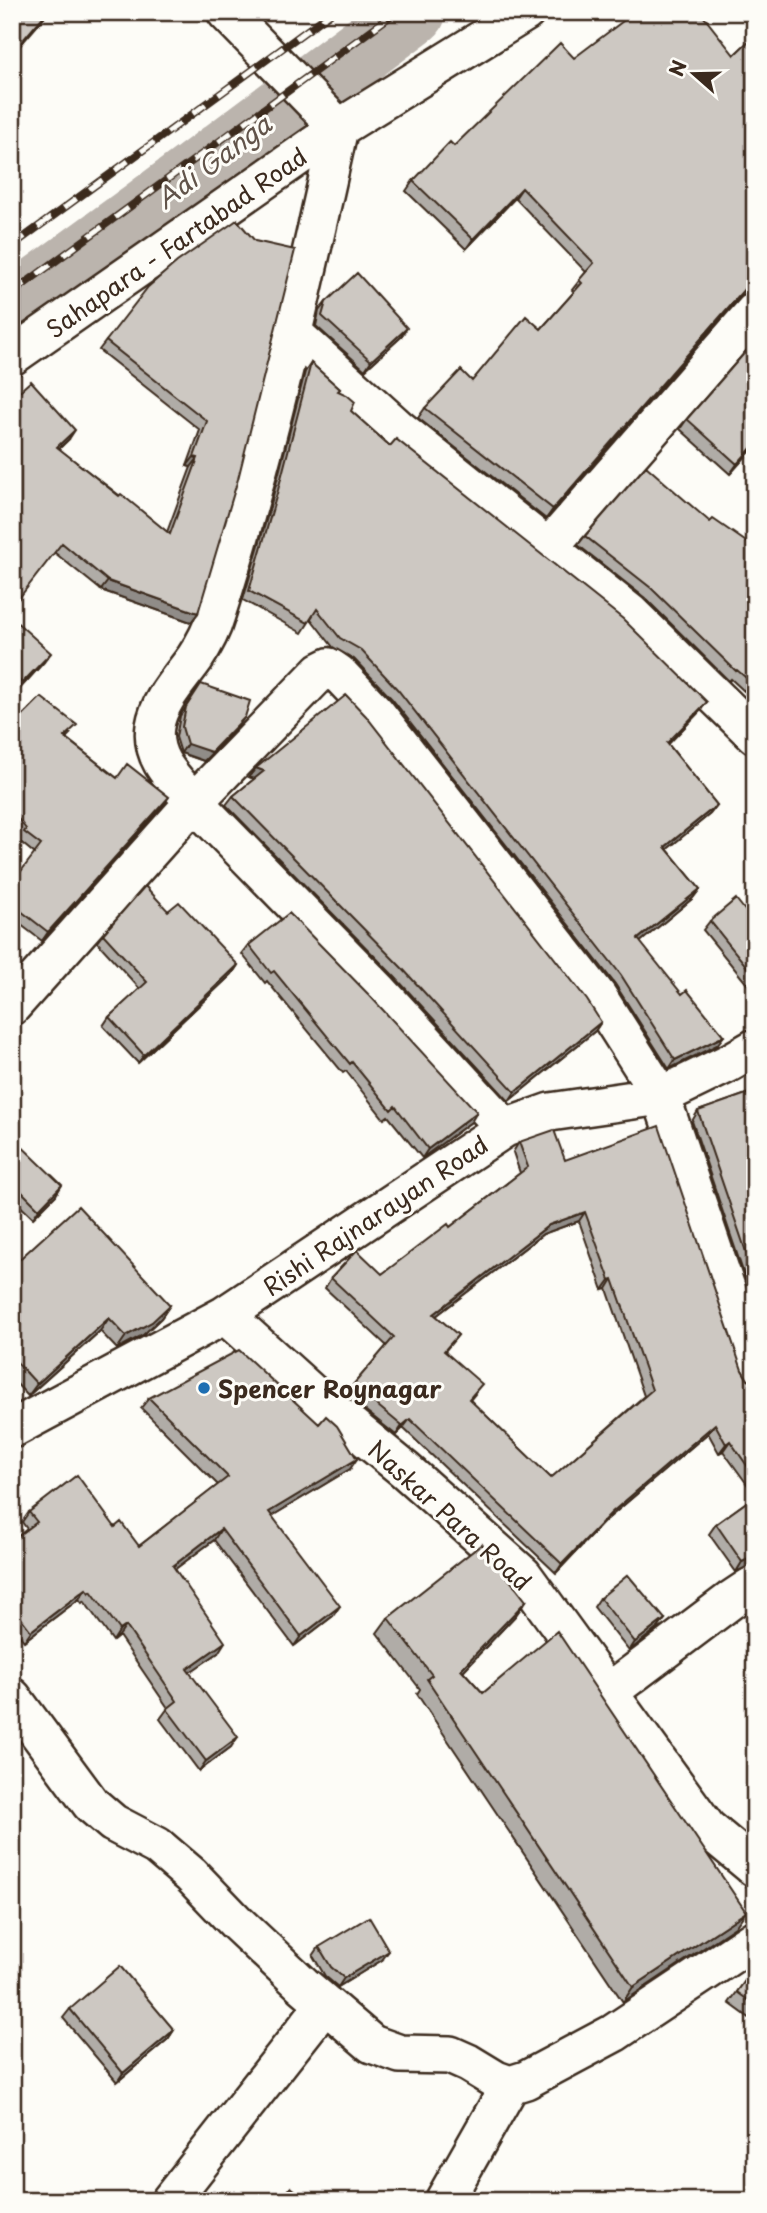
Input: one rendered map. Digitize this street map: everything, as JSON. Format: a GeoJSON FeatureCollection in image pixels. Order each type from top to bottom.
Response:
{"type":"FeatureCollection","features":[{"type":"Feature","properties":{"kind":"street"},"geometry":{"type":"LineString","coordinates":[[226,12],[340,128],[294,334],[215,620],[197,654],[163,701],[155,724],[154,746],[166,770],[194,802],[380,992],[505,1128]]}},
{"type":"Feature","properties":{"kind":"street","name":"Sahapara - Fartabad Road"},"geometry":{"type":"LineString","coordinates":[[12,356],[340,128],[526,12]]}},
{"type":"Feature","properties":{"kind":"street"},"geometry":{"type":"LineString","coordinates":[[549,547],[755,311]]}},
{"type":"Feature","properties":{"kind":"street"},"geometry":{"type":"LineString","coordinates":[[294,334],[399,429],[630,613],[755,735]]}},
{"type":"Feature","properties":{"kind":"street"},"geometry":{"type":"LineString","coordinates":[[12,1006],[194,802],[321,671],[329,667],[375,712],[598,997],[661,1096],[755,1373]]}},
{"type":"Feature","properties":{"kind":"street","name":"Rishi Rajnarayan Road"},"geometry":{"type":"LineString","coordinates":[[12,1429],[225,1315],[505,1128],[550,1112],[661,1096],[755,1048]]}},
{"type":"Feature","properties":{"kind":"street","name":"Naskar Para Road"},"geometry":{"type":"LineString","coordinates":[[225,1315],[523,1575],[707,1828],[755,1868]]}},
{"type":"Feature","properties":{"kind":"street"},"geometry":{"type":"LineString","coordinates":[[609,1692],[755,1584]]}},
{"type":"Feature","properties":{"kind":"street"},"geometry":{"type":"LineString","coordinates":[[12,1697],[91,1804],[113,1823],[157,1846],[191,1875],[237,1923],[372,2044],[400,2054],[450,2055],[510,2085],[526,2080],[614,2033],[755,1939]]}},
{"type":"Feature","properties":{"kind":"street"},"geometry":{"type":"LineString","coordinates":[[170,2201],[325,2004]]}},
{"type":"Feature","properties":{"kind":"street"},"geometry":{"type":"LineString","coordinates":[[444,2201],[510,2085]]}},
{"type":"Feature","properties":{"kind":"building"},"geometry":{"type":"Polygon","coordinates":[[[12,12],[47,12],[12,53],[12,12]]]}},
{"type":"Feature","properties":{"kind":"building"},"geometry":{"type":"Polygon","coordinates":[[[635,12],[700,12],[734,55],[755,35],[755,281],[746,287],[553,509],[425,408],[461,370],[472,381],[526,316],[541,329],[582,283],[579,280],[594,263],[522,188],[473,239],[413,181],[450,142],[454,146],[560,43],[574,58],[635,12]]]}},
{"type":"Feature","properties":{"kind":"building"},"geometry":{"type":"Polygon","coordinates":[[[237,220],[255,241],[295,250],[238,479],[198,613],[108,581],[62,543],[12,607],[12,398],[31,381],[75,430],[57,447],[170,534],[198,458],[194,457],[207,421],[106,341],[148,287],[177,262],[237,220]]]}},
{"type":"Feature","properties":{"kind":"building"},"geometry":{"type":"Polygon","coordinates":[[[357,273],[407,328],[371,361],[322,316],[326,302],[357,273]]]}},
{"type":"Feature","properties":{"kind":"building"},"geometry":{"type":"Polygon","coordinates":[[[755,341],[755,444],[737,464],[687,419],[755,341]]]}},
{"type":"Feature","properties":{"kind":"building"},"geometry":{"type":"Polygon","coordinates":[[[311,363],[340,389],[338,391],[355,402],[351,411],[390,446],[396,439],[623,619],[707,702],[667,743],[717,805],[665,847],[700,889],[638,939],[682,994],[687,990],[724,1036],[675,1060],[621,975],[398,690],[361,650],[340,638],[317,609],[308,623],[249,591],[311,363]]]}},
{"type":"Feature","properties":{"kind":"building"},"geometry":{"type":"Polygon","coordinates":[[[646,466],[710,522],[713,519],[755,548],[755,677],[751,682],[736,671],[651,588],[585,536],[646,466]]]}},
{"type":"Feature","properties":{"kind":"building"},"geometry":{"type":"Polygon","coordinates":[[[12,618],[51,653],[22,683],[12,674],[12,618]]]}},
{"type":"Feature","properties":{"kind":"building"},"geometry":{"type":"Polygon","coordinates":[[[201,684],[250,701],[245,717],[211,752],[187,744],[182,727],[186,707],[201,684]]]}},
{"type":"Feature","properties":{"kind":"building"},"geometry":{"type":"Polygon","coordinates":[[[346,695],[366,716],[587,1000],[601,1022],[515,1092],[402,968],[233,796],[264,771],[256,768],[346,695]]]}},
{"type":"Feature","properties":{"kind":"building"},"geometry":{"type":"Polygon","coordinates":[[[41,697],[77,725],[64,737],[117,778],[127,764],[169,797],[48,932],[12,904],[12,883],[41,845],[24,832],[26,829],[12,811],[12,726],[41,697]]]}},
{"type":"Feature","properties":{"kind":"building"},"geometry":{"type":"Polygon","coordinates":[[[145,886],[168,911],[179,902],[238,965],[144,1055],[109,1017],[147,982],[103,934],[145,886]]]}},
{"type":"Feature","properties":{"kind":"building"},"geometry":{"type":"Polygon","coordinates":[[[736,899],[755,923],[755,977],[710,921],[736,899]]]}},
{"type":"Feature","properties":{"kind":"building"},"geometry":{"type":"Polygon","coordinates":[[[289,913],[477,1112],[428,1149],[395,1106],[391,1110],[249,945],[289,913]]]}},
{"type":"Feature","properties":{"kind":"building"},"geometry":{"type":"Polygon","coordinates":[[[755,1091],[755,1278],[698,1111],[755,1091]]]}},
{"type":"Feature","properties":{"kind":"building"},"geometry":{"type":"Polygon","coordinates":[[[659,1126],[742,1370],[748,1380],[755,1383],[755,1477],[730,1441],[726,1444],[715,1424],[611,1513],[562,1564],[410,1419],[402,1426],[353,1385],[394,1337],[331,1278],[357,1250],[382,1274],[448,1224],[450,1227],[528,1167],[519,1142],[554,1130],[565,1160],[659,1126]],[[585,1212],[549,1225],[434,1314],[458,1335],[444,1351],[482,1384],[469,1399],[551,1478],[652,1390],[613,1279],[610,1280],[585,1212]]]}},
{"type":"Feature","properties":{"kind":"building"},"geometry":{"type":"Polygon","coordinates":[[[12,1137],[62,1185],[39,1209],[12,1182],[12,1137]]]}},
{"type":"Feature","properties":{"kind":"building"},"geometry":{"type":"Polygon","coordinates":[[[78,1206],[170,1305],[152,1322],[126,1336],[109,1318],[37,1384],[12,1357],[12,1266],[78,1206]]]}},
{"type":"Feature","properties":{"kind":"building"},"geometry":{"type":"Polygon","coordinates":[[[239,1350],[319,1424],[326,1416],[337,1426],[357,1459],[269,1512],[340,1606],[301,1636],[221,1529],[173,1566],[225,1642],[187,1669],[238,1737],[206,1761],[167,1709],[177,1701],[126,1626],[120,1630],[91,1591],[89,1593],[86,1589],[31,1631],[12,1606],[12,1541],[37,1522],[29,1512],[77,1475],[115,1527],[121,1522],[139,1546],[228,1477],[149,1398],[239,1350]]]}},
{"type":"Feature","properties":{"kind":"building"},"geometry":{"type":"Polygon","coordinates":[[[755,1496],[755,1556],[742,1562],[716,1524],[755,1496]]]}},
{"type":"Feature","properties":{"kind":"building"},"geometry":{"type":"Polygon","coordinates":[[[482,1544],[526,1601],[461,1669],[483,1693],[557,1631],[746,1912],[633,1987],[427,1679],[432,1675],[388,1618],[482,1544]]]}},
{"type":"Feature","properties":{"kind":"building"},"geometry":{"type":"Polygon","coordinates":[[[628,1575],[665,1619],[635,1642],[600,1598],[628,1575]]]}},
{"type":"Feature","properties":{"kind":"building"},"geometry":{"type":"Polygon","coordinates":[[[369,1917],[389,1951],[344,1978],[331,1967],[319,1947],[369,1917]]]}},
{"type":"Feature","properties":{"kind":"building"},"geometry":{"type":"Polygon","coordinates":[[[120,1966],[174,2030],[123,2073],[70,2009],[120,1966]]]}},
{"type":"Feature","properties":{"kind":"building"},"geometry":{"type":"Polygon","coordinates":[[[755,1967],[755,2005],[737,1992],[755,1967]]]}},
{"type":"Feature","properties":{"kind":"building"},"geometry":{"type":"Polygon","coordinates":[[[291,2187],[308,2201],[280,2201],[291,2187]]]}},
{"type":"Feature","properties":{"kind":"waterway","name":"Adi Ganga"},"geometry":{"type":"LineString","coordinates":[[12,309],[413,12]]}},
{"type":"Feature","properties":{"kind":"railway"},"geometry":{"type":"LineString","coordinates":[[12,246],[332,12]]}},
{"type":"Feature","properties":{"kind":"railway"},"geometry":{"type":"LineString","coordinates":[[12,293],[396,12]]}},
{"type":"Feature","properties":{"kind":"place","name":"Spencer Roynagar"},"geometry":{"type":"Point","coordinates":[204,1388]}}]}
